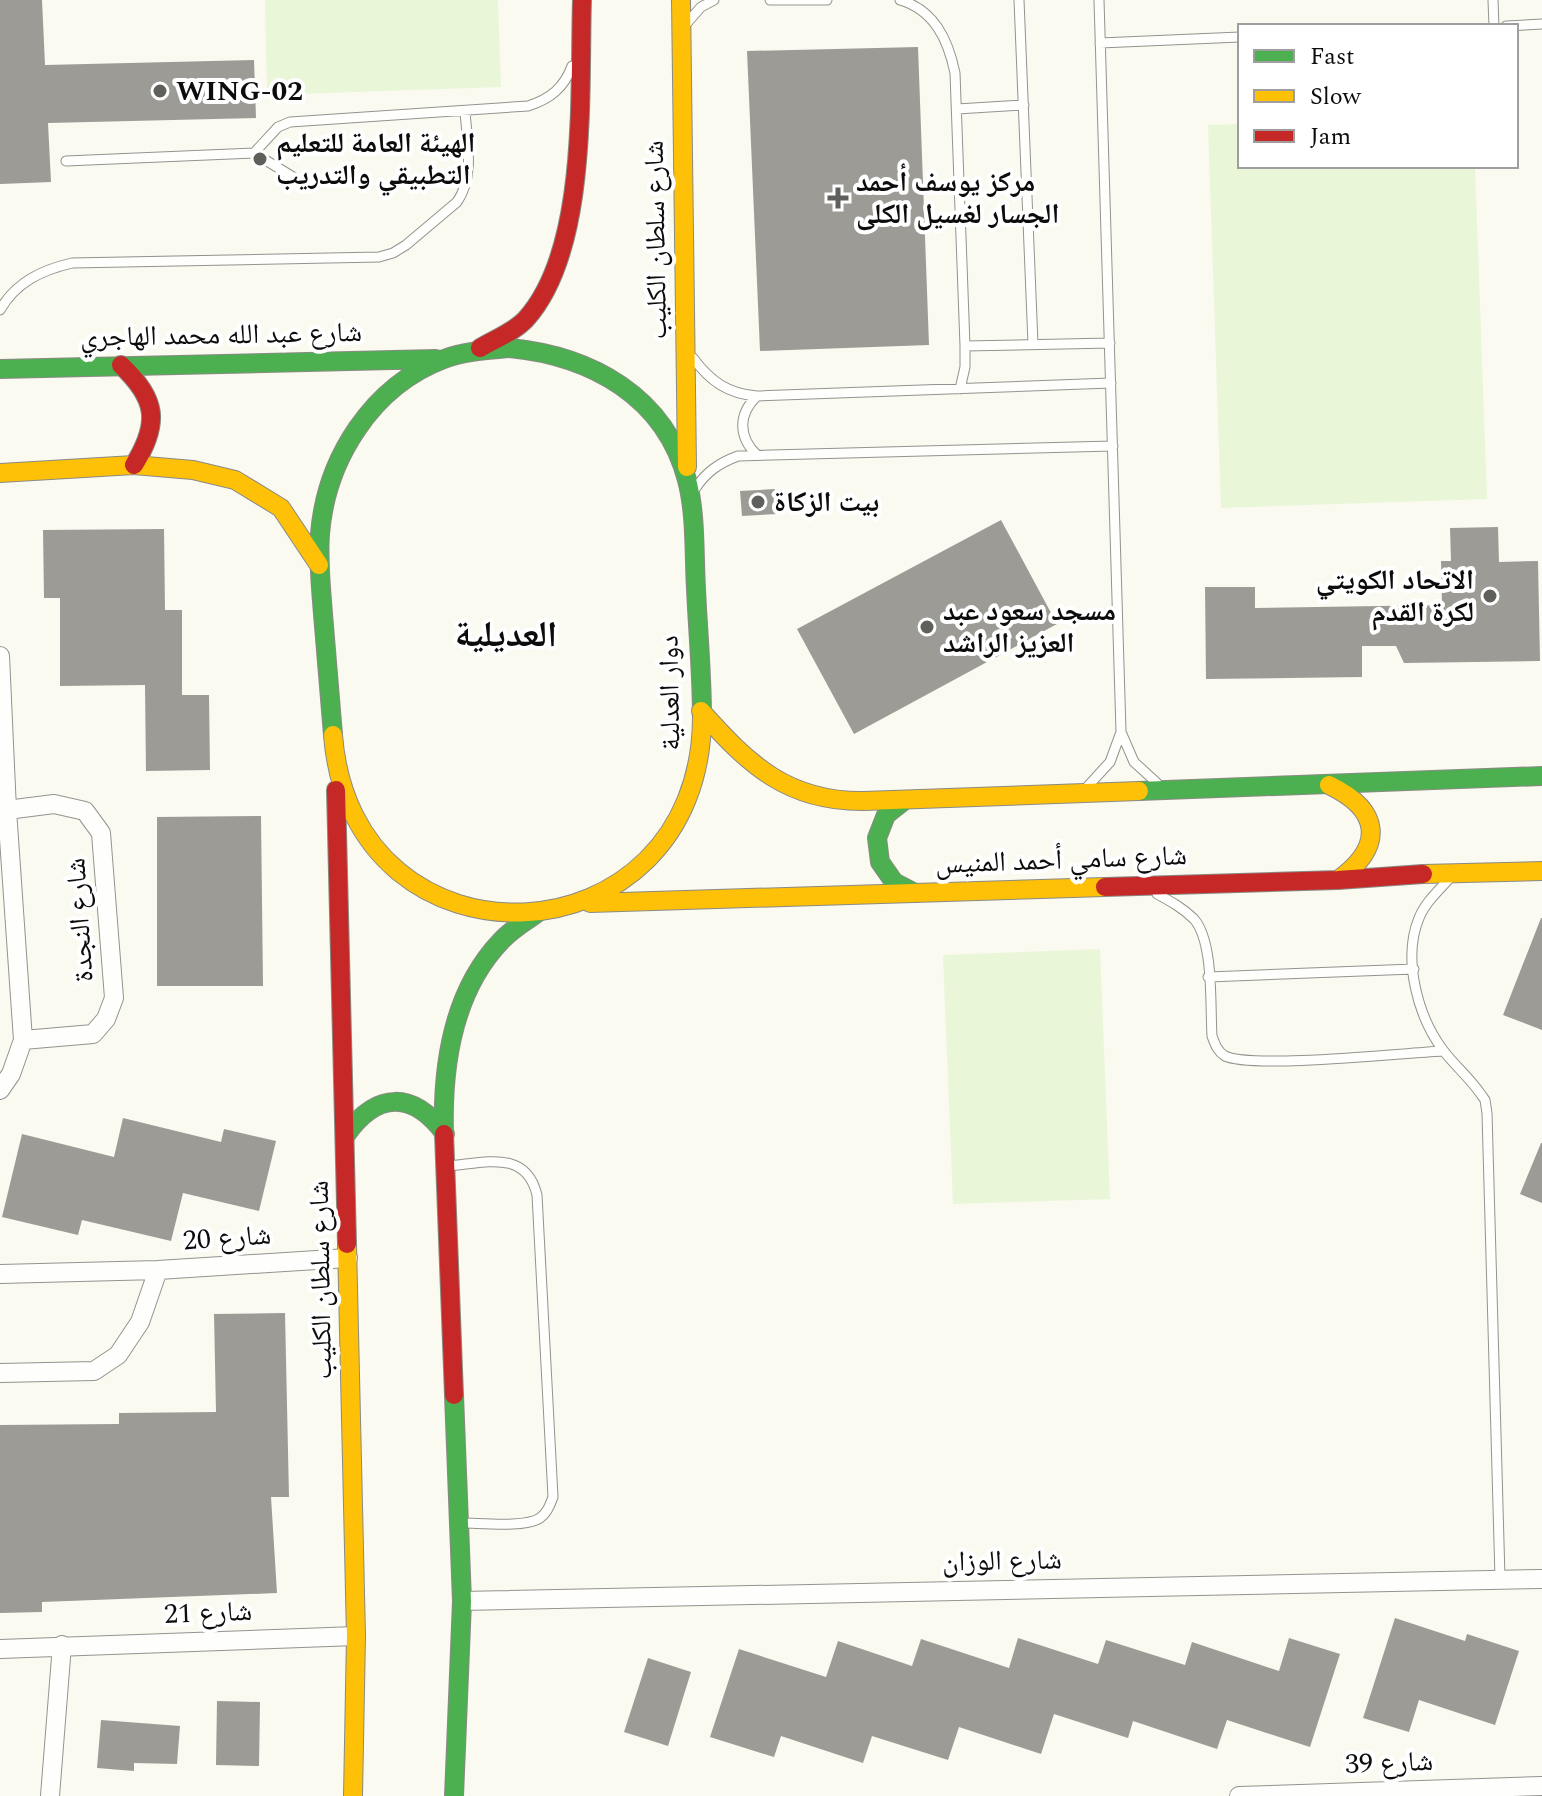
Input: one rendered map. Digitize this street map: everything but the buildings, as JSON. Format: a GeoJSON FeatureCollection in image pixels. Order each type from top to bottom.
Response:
{"type":"FeatureCollection","features":[{"type":"Feature","properties":{"kind":"main road"},"geometry":{"type":"LineString","coordinates":[[476,351],[526,319],[542,298],[561,252],[574,178],[582,0]]}},
{"type":"Feature","properties":{"kind":"main road","name":"شارع سلطان الكليب"},"geometry":{"type":"LineString","coordinates":[[681,0],[687,479]]}},
{"type":"Feature","properties":{"kind":"main road","name":"دوار العدلية"},"geometry":{"type":"LineString","coordinates":[[510,348],[543,351],[576,360],[606,375],[633,395],[656,419],[674,448],[687,479],[690,504],[701,711],[700,759],[686,806],[660,847],[625,880],[582,903],[536,914],[475,910],[446,901],[394,868],[373,846],[356,820],[343,793],[335,763],[319,565],[320,531],[335,468],[348,439],[367,413],[389,391],[415,373],[444,359],[476,351],[510,348]]}},
{"type":"Feature","properties":{"kind":"main road","name":"شارع عبد الله محمد الهاجري"},"geometry":{"type":"LineString","coordinates":[[0,369],[444,359]]}},
{"type":"Feature","properties":{"kind":"main road"},"geometry":{"type":"LineString","coordinates":[[121,365],[139,380],[150,401],[153,423],[147,446],[134,465]]}},
{"type":"Feature","properties":{"kind":"main road"},"geometry":{"type":"LineString","coordinates":[[0,473],[134,465],[193,470],[235,480],[281,508],[319,565]]}},
{"type":"Feature","properties":{"kind":"main road"},"geometry":{"type":"LineString","coordinates":[[701,711],[732,746],[775,783],[825,799],[905,800],[1542,776]]}},
{"type":"Feature","properties":{"kind":"main road","name":"شارع سلطان الكليب"},"geometry":{"type":"LineString","coordinates":[[335,763],[356,1636],[353,1796]]}},
{"type":"Feature","properties":{"kind":"main road"},"geometry":{"type":"LineString","coordinates":[[1329,785],[1350,793],[1365,809],[1372,829],[1369,851],[1356,869],[1338,880]]}},
{"type":"Feature","properties":{"kind":"main road"},"geometry":{"type":"LineString","coordinates":[[905,800],[886,815],[877,838],[880,862],[894,882],[915,893]]}},
{"type":"Feature","properties":{"kind":"main road","name":"شارع سامي أحمد المنيس"},"geometry":{"type":"LineString","coordinates":[[582,903],[1542,871]]}},
{"type":"Feature","properties":{"kind":"main road"},"geometry":{"type":"LineString","coordinates":[[454,1796],[462,1601],[445,1072],[463,1000],[501,941],[536,914]]}},
{"type":"Feature","properties":{"kind":"main road"},"geometry":{"type":"LineString","coordinates":[[346,1135],[353,1122],[365,1111],[395,1101],[425,1110],[445,1134]]}},
{"type":"Feature","properties":{"kind":"street"},"geometry":{"type":"LineString","coordinates":[[0,656],[5,802],[23,1040],[11,1074],[0,1090]]}},
{"type":"Feature","properties":{"kind":"street","name":"شارع النجدة"},"geometry":{"type":"LineString","coordinates":[[5,802],[54,804],[85,811],[101,833],[114,998],[106,1019],[93,1034],[23,1040]]}},
{"type":"Feature","properties":{"kind":"street","name":"شارع 20"},"geometry":{"type":"LineString","coordinates":[[0,1274],[158,1270],[348,1258]]}},
{"type":"Feature","properties":{"kind":"street","name":"شارع 20"},"geometry":{"type":"LineString","coordinates":[[0,1373],[94,1371],[118,1355],[140,1322],[158,1270]]}},
{"type":"Feature","properties":{"kind":"street","name":"شارع الوزان"},"geometry":{"type":"LineString","coordinates":[[462,1601],[1542,1579]]}},
{"type":"Feature","properties":{"kind":"street","name":"شارع 21"},"geometry":{"type":"LineString","coordinates":[[0,1649],[356,1636]]}},
{"type":"Feature","properties":{"kind":"street"},"geometry":{"type":"LineString","coordinates":[[50,1796],[62,1645]]}},
{"type":"Feature","properties":{"kind":"street","name":"شارع 39"},"geometry":{"type":"LineString","coordinates":[[1239,1796],[1542,1786]]}},
{"type":"Feature","properties":{"kind":"lane"},"geometry":{"type":"LineString","coordinates":[[682,33],[689,18],[714,0]]}},
{"type":"Feature","properties":{"kind":"lane"},"geometry":{"type":"LineString","coordinates":[[773,0],[827,0]]}},
{"type":"Feature","properties":{"kind":"lane"},"geometry":{"type":"LineString","coordinates":[[1019,0],[1033,344]]}},
{"type":"Feature","properties":{"kind":"lane"},"geometry":{"type":"LineString","coordinates":[[1075,794],[1101,774],[1117,747],[1121,732],[1099,0]]}},
{"type":"Feature","properties":{"kind":"lane"},"geometry":{"type":"LineString","coordinates":[[1493,0],[1494,24]]}},
{"type":"Feature","properties":{"kind":"lane"},"geometry":{"type":"LineString","coordinates":[[906,1],[929,14],[945,40],[955,73],[965,346],[965,367],[960,389]]}},
{"type":"Feature","properties":{"kind":"lane"},"geometry":{"type":"LineString","coordinates":[[1518,25],[1542,24]]}},
{"type":"Feature","properties":{"kind":"lane"},"geometry":{"type":"LineString","coordinates":[[1100,43],[1238,37]]}},
{"type":"Feature","properties":{"kind":"lane"},"geometry":{"type":"LineString","coordinates":[[254,153],[278,127],[290,122],[528,106],[546,101],[570,72],[580,40]]}},
{"type":"Feature","properties":{"kind":"lane"},"geometry":{"type":"LineString","coordinates":[[957,109],[1024,105]]}},
{"type":"Feature","properties":{"kind":"lane"},"geometry":{"type":"LineString","coordinates":[[0,310],[6,299],[27,280],[50,268],[72,263],[379,257],[393,253],[457,202],[463,193],[469,173],[465,111]]}},
{"type":"Feature","properties":{"kind":"lane"},"geometry":{"type":"LineString","coordinates":[[66,161],[254,153],[298,180]]}},
{"type":"Feature","properties":{"kind":"lane"},"geometry":{"type":"LineString","coordinates":[[965,346],[1110,343]]}},
{"type":"Feature","properties":{"kind":"lane"},"geometry":{"type":"LineString","coordinates":[[686,349],[710,379],[722,387],[735,393],[757,396],[1111,383]]}},
{"type":"Feature","properties":{"kind":"lane"},"geometry":{"type":"LineString","coordinates":[[757,396],[742,420],[745,439],[757,455]]}},
{"type":"Feature","properties":{"kind":"lane"},"geometry":{"type":"LineString","coordinates":[[690,504],[696,487],[714,467],[738,456],[1113,446]]}},
{"type":"Feature","properties":{"kind":"lane"},"geometry":{"type":"LineString","coordinates":[[1121,732],[1134,762],[1145,774],[1173,789]]}},
{"type":"Feature","properties":{"kind":"lane"},"geometry":{"type":"LineString","coordinates":[[1456,872],[1428,902],[1419,917],[1414,935],[1414,969],[1427,1025],[1443,1051],[1485,1100],[1487,1113],[1500,1578]]}},
{"type":"Feature","properties":{"kind":"lane"},"geometry":{"type":"LineString","coordinates":[[1143,886],[1181,907],[1196,921],[1206,944],[1212,1036],[1218,1050],[1227,1057],[1264,1061],[1443,1051]]}},
{"type":"Feature","properties":{"kind":"lane"},"geometry":{"type":"LineString","coordinates":[[1208,977],[1414,969]]}},
{"type":"Feature","properties":{"kind":"lane"},"geometry":{"type":"LineString","coordinates":[[447,1166],[498,1161],[512,1163],[525,1170],[533,1180],[538,1211],[553,1497],[550,1507],[538,1520],[527,1523],[459,1523]]}},
{"type":"Feature","properties":{"kind":"green space"},"geometry":{"type":"Polygon","coordinates":[[[265,0],[498,0],[501,87],[267,95],[265,0]]]}},
{"type":"Feature","properties":{"kind":"green space"},"geometry":{"type":"Polygon","coordinates":[[[1238,124],[1238,168],[1475,168],[1487,499],[1221,508],[1208,125],[1238,124]]]}},
{"type":"Feature","properties":{"kind":"green space"},"geometry":{"type":"Polygon","coordinates":[[[1100,949],[1110,1199],[953,1204],[943,955],[1100,949]]]}},
{"type":"Feature","properties":{"kind":"traffic: fast"},"geometry":{"type":"LineString","coordinates":[[510,348],[569,360],[621,386],[643,403],[676,451],[687,480],[693,520],[702,717]]}},
{"type":"Feature","properties":{"kind":"traffic: fast"},"geometry":{"type":"LineString","coordinates":[[333,735],[319,544],[324,506],[343,453],[357,428],[375,406],[418,371],[460,354],[510,348]]}},
{"type":"Feature","properties":{"kind":"traffic: fast"},"geometry":{"type":"LineString","coordinates":[[0,369],[436,359]]}},
{"type":"Feature","properties":{"kind":"traffic: fast"},"geometry":{"type":"LineString","coordinates":[[1139,791],[1542,776]]}},
{"type":"Feature","properties":{"kind":"traffic: fast"},"geometry":{"type":"LineString","coordinates":[[905,800],[886,815],[877,838],[880,862],[894,882],[915,893]]}},
{"type":"Feature","properties":{"kind":"traffic: fast"},"geometry":{"type":"LineString","coordinates":[[444,1134],[448,1057],[461,1006],[485,961],[505,937],[536,914]]}},
{"type":"Feature","properties":{"kind":"traffic: fast"},"geometry":{"type":"LineString","coordinates":[[346,1135],[370,1110],[395,1102],[420,1110],[445,1134]]}},
{"type":"Feature","properties":{"kind":"traffic: fast"},"geometry":{"type":"LineString","coordinates":[[454,1395],[462,1601],[454,1796]]}},
{"type":"Feature","properties":{"kind":"traffic: slow"},"geometry":{"type":"LineString","coordinates":[[681,0],[687,467]]}},
{"type":"Feature","properties":{"kind":"traffic: slow"},"geometry":{"type":"LineString","coordinates":[[0,473],[134,465],[193,470],[235,480],[281,508],[319,565]]}},
{"type":"Feature","properties":{"kind":"traffic: slow"},"geometry":{"type":"LineString","coordinates":[[701,711],[736,748],[772,777],[813,795],[837,800],[1139,791]]}},
{"type":"Feature","properties":{"kind":"traffic: slow"},"geometry":{"type":"LineString","coordinates":[[333,735],[354,815],[399,872],[458,904],[524,912],[590,898],[647,860],[687,800],[702,717]]}},
{"type":"Feature","properties":{"kind":"traffic: slow"},"geometry":{"type":"LineString","coordinates":[[1329,785],[1359,806],[1371,829],[1370,842],[1364,854],[1338,880]]}},
{"type":"Feature","properties":{"kind":"traffic: slow"},"geometry":{"type":"LineString","coordinates":[[1423,874],[1542,871]]}},
{"type":"Feature","properties":{"kind":"traffic: slow"},"geometry":{"type":"LineString","coordinates":[[590,903],[1105,887]]}},
{"type":"Feature","properties":{"kind":"traffic: slow"},"geometry":{"type":"LineString","coordinates":[[347,1244],[356,1636],[353,1796]]}},
{"type":"Feature","properties":{"kind":"traffic: jam"},"geometry":{"type":"LineString","coordinates":[[480,348],[510,332],[526,319],[546,289],[561,252],[571,211],[580,122],[582,0]]}},
{"type":"Feature","properties":{"kind":"traffic: jam"},"geometry":{"type":"LineString","coordinates":[[121,365],[142,389],[151,412],[148,436],[134,465]]}},
{"type":"Feature","properties":{"kind":"traffic: jam"},"geometry":{"type":"LineString","coordinates":[[336,790],[347,1244]]}},
{"type":"Feature","properties":{"kind":"traffic: jam"},"geometry":{"type":"LineString","coordinates":[[1105,887],[1338,880],[1423,874]]}},
{"type":"Feature","properties":{"kind":"traffic: jam"},"geometry":{"type":"LineString","coordinates":[[444,1134],[454,1395]]}},
{"type":"Feature","properties":{"kind":"place","name":"WING-02"},"geometry":{"type":"Point","coordinates":[160,91]}},
{"type":"Feature","properties":{"kind":"place","name":"الهيئة العامة للتعليم التطبيقي والتدريب"},"geometry":{"type":"Point","coordinates":[260,159]}},
{"type":"Feature","properties":{"kind":"place","name":"مركز يوسف أحمد الجسار لغسيل الكلى"},"geometry":{"type":"Point","coordinates":[838,198]}},
{"type":"Feature","properties":{"kind":"place","name":"بيت الزكاة"},"geometry":{"type":"Point","coordinates":[758,502]}},
{"type":"Feature","properties":{"kind":"place","name":"الاتحاد الكويتي لكرة القدم"},"geometry":{"type":"Point","coordinates":[1490,596]}},
{"type":"Feature","properties":{"kind":"place","name":"مسجد سعود عبد العزيز الراشد"},"geometry":{"type":"Point","coordinates":[927,627]}},
{"type":"Feature","properties":{"kind":"district","name":"العديلية"},"geometry":{"type":"Point","coordinates":[506,635]}}]}
